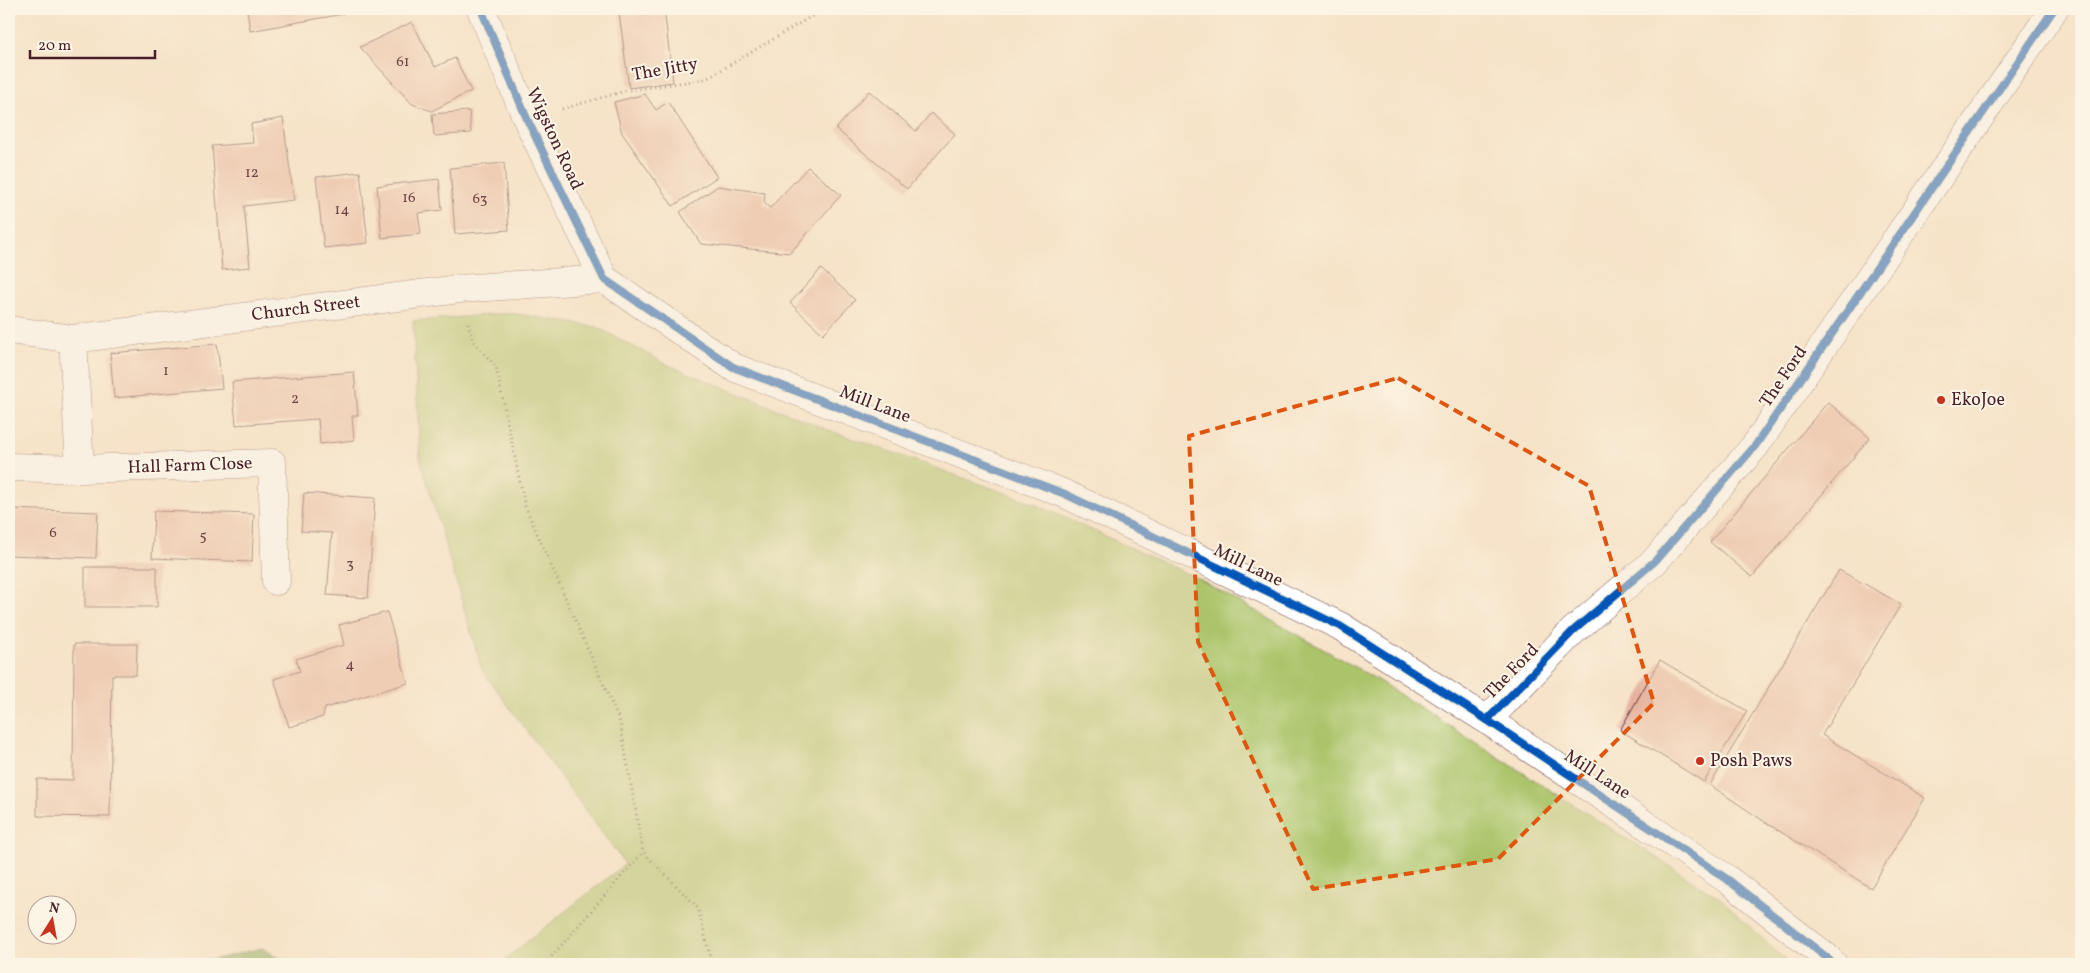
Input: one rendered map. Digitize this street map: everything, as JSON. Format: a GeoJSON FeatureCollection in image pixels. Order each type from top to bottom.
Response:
{"type":"FeatureCollection","features":[{"type":"Feature","properties":{"kind":"street","name":"Wigston Road"},"geometry":{"type":"LineString","coordinates":[[481,9],[527,119],[604,279]]}},
{"type":"Feature","properties":{"kind":"street","name":"The Ford"},"geometry":{"type":"LineString","coordinates":[[1487,720],[1573,631],[1655,561],[1755,446],[2054,9]]}},
{"type":"Feature","properties":{"kind":"street","name":"Mill Lane"},"geometry":{"type":"LineString","coordinates":[[604,279],[732,367],[1065,494],[1340,626],[1487,720],[1727,879],[1833,964]]}},
{"type":"Feature","properties":{"kind":"street","name":"Church Street"},"geometry":{"type":"LineString","coordinates":[[9,330],[73,339],[459,289],[604,279]]}},
{"type":"Feature","properties":{"kind":"street"},"geometry":{"type":"LineString","coordinates":[[73,339],[80,469]]}},
{"type":"Feature","properties":{"kind":"street","name":"Hall Farm Close"},"geometry":{"type":"LineString","coordinates":[[9,468],[80,469],[272,463],[276,581]]}},
{"type":"Feature","properties":{"kind":"path"},"geometry":{"type":"LineString","coordinates":[[459,289],[473,341],[496,367],[524,506],[620,722],[643,852],[698,908],[712,964]]}},
{"type":"Feature","properties":{"kind":"path"},"geometry":{"type":"LineString","coordinates":[[545,964],[643,852]]}},
{"type":"Feature","properties":{"kind":"highlighted area"},"geometry":{"type":"Polygon","coordinates":[[[1398,378],[1589,486],[1654,703],[1498,859],[1313,889],[1198,642],[1189,436],[1398,378]]]}},
{"type":"Feature","properties":{"kind":"green space"},"geometry":{"type":"Polygon","coordinates":[[[510,313],[597,327],[666,364],[826,429],[1028,501],[1199,579],[1374,678],[1720,898],[1789,964],[499,964],[625,864],[482,670],[420,458],[413,321],[510,313]]]}},
{"type":"Feature","properties":{"kind":"green space"},"geometry":{"type":"Polygon","coordinates":[[[262,948],[290,964],[208,964],[212,960],[262,948]]]}},
{"type":"Feature","properties":{"kind":"building"},"geometry":{"type":"Polygon","coordinates":[[[247,9],[342,9],[343,14],[250,31],[247,9]]]}},
{"type":"Feature","properties":{"kind":"building"},"geometry":{"type":"Polygon","coordinates":[[[558,9],[577,9],[577,10],[559,13],[558,9]]]}},
{"type":"Feature","properties":{"kind":"building"},"geometry":{"type":"Polygon","coordinates":[[[664,9],[673,82],[629,88],[619,12],[664,9]]]}},
{"type":"Feature","properties":{"kind":"building"},"geometry":{"type":"Polygon","coordinates":[[[412,22],[435,67],[455,58],[471,91],[432,111],[412,104],[360,47],[412,22]]]}},
{"type":"Feature","properties":{"kind":"building"},"geometry":{"type":"Polygon","coordinates":[[[869,91],[916,131],[931,113],[955,134],[907,189],[836,129],[869,91]]]}},
{"type":"Feature","properties":{"kind":"building"},"geometry":{"type":"Polygon","coordinates":[[[645,94],[656,110],[668,102],[717,177],[673,206],[622,133],[614,102],[645,94]]]}},
{"type":"Feature","properties":{"kind":"building"},"geometry":{"type":"Polygon","coordinates":[[[469,111],[471,133],[434,136],[432,114],[469,111]]]}},
{"type":"Feature","properties":{"kind":"building"},"geometry":{"type":"Polygon","coordinates":[[[283,118],[294,200],[244,206],[250,267],[222,270],[212,146],[253,143],[251,124],[283,118]]]}},
{"type":"Feature","properties":{"kind":"building"},"geometry":{"type":"Polygon","coordinates":[[[504,163],[509,230],[455,234],[450,168],[504,163]]]}},
{"type":"Feature","properties":{"kind":"building"},"geometry":{"type":"Polygon","coordinates":[[[808,167],[841,195],[790,253],[701,244],[680,212],[718,186],[765,193],[764,203],[770,208],[808,167]]]}},
{"type":"Feature","properties":{"kind":"building"},"geometry":{"type":"Polygon","coordinates":[[[360,172],[368,243],[324,248],[316,177],[360,172]]]}},
{"type":"Feature","properties":{"kind":"building"},"geometry":{"type":"Polygon","coordinates":[[[439,179],[442,210],[418,213],[421,234],[382,238],[377,186],[439,179]]]}},
{"type":"Feature","properties":{"kind":"building"},"geometry":{"type":"Polygon","coordinates":[[[821,269],[855,300],[823,334],[790,303],[821,269]]]}},
{"type":"Feature","properties":{"kind":"building"},"geometry":{"type":"Polygon","coordinates":[[[217,344],[222,388],[114,398],[110,353],[217,344]]]}},
{"type":"Feature","properties":{"kind":"building"},"geometry":{"type":"Polygon","coordinates":[[[354,372],[358,416],[352,416],[354,440],[320,444],[318,419],[236,425],[232,382],[354,372]]]}},
{"type":"Feature","properties":{"kind":"building"},"geometry":{"type":"Polygon","coordinates":[[[1828,402],[1870,438],[1752,577],[1710,542],[1828,402]]]}},
{"type":"Feature","properties":{"kind":"building"},"geometry":{"type":"Polygon","coordinates":[[[304,493],[375,498],[368,598],[327,595],[332,533],[301,531],[304,493]]]}},
{"type":"Feature","properties":{"kind":"building"},"geometry":{"type":"Polygon","coordinates":[[[9,509],[98,512],[96,558],[9,555],[9,509]]]}},
{"type":"Feature","properties":{"kind":"building"},"geometry":{"type":"Polygon","coordinates":[[[154,511],[254,514],[252,562],[152,558],[154,511]]]}},
{"type":"Feature","properties":{"kind":"building"},"geometry":{"type":"Polygon","coordinates":[[[85,567],[157,567],[157,607],[85,607],[85,567]]]}},
{"type":"Feature","properties":{"kind":"building"},"geometry":{"type":"Polygon","coordinates":[[[1839,570],[1901,604],[1822,735],[1925,798],[1871,888],[1768,824],[1710,785],[1839,570]]]}},
{"type":"Feature","properties":{"kind":"building"},"geometry":{"type":"Polygon","coordinates":[[[387,612],[408,683],[325,708],[323,717],[289,727],[274,679],[300,671],[296,659],[344,645],[339,625],[387,612]]]}},
{"type":"Feature","properties":{"kind":"building"},"geometry":{"type":"Polygon","coordinates":[[[74,644],[137,644],[136,675],[112,675],[110,817],[37,816],[37,779],[73,780],[74,644]]]}},
{"type":"Feature","properties":{"kind":"building"},"geometry":{"type":"Polygon","coordinates":[[[1660,660],[1747,711],[1704,782],[1620,730],[1660,660]]]}},
{"type":"Feature","properties":{"kind":"cycle path"},"geometry":{"type":"LineString","coordinates":[[481,9],[527,119],[604,279],[733,367],[1065,494],[1340,626],[1487,720],[1727,879],[1833,964]]}},
{"type":"Feature","properties":{"kind":"cycle path"},"geometry":{"type":"LineString","coordinates":[[1487,720],[1573,631],[1655,561],[1755,446],[2054,9]]}},
{"type":"Feature","properties":{"kind":"place","name":"EkoJoe"},"geometry":{"type":"Point","coordinates":[1941,400]}},
{"type":"Feature","properties":{"kind":"place","name":"Posh Paws"},"geometry":{"type":"Point","coordinates":[1700,761]}}]}
